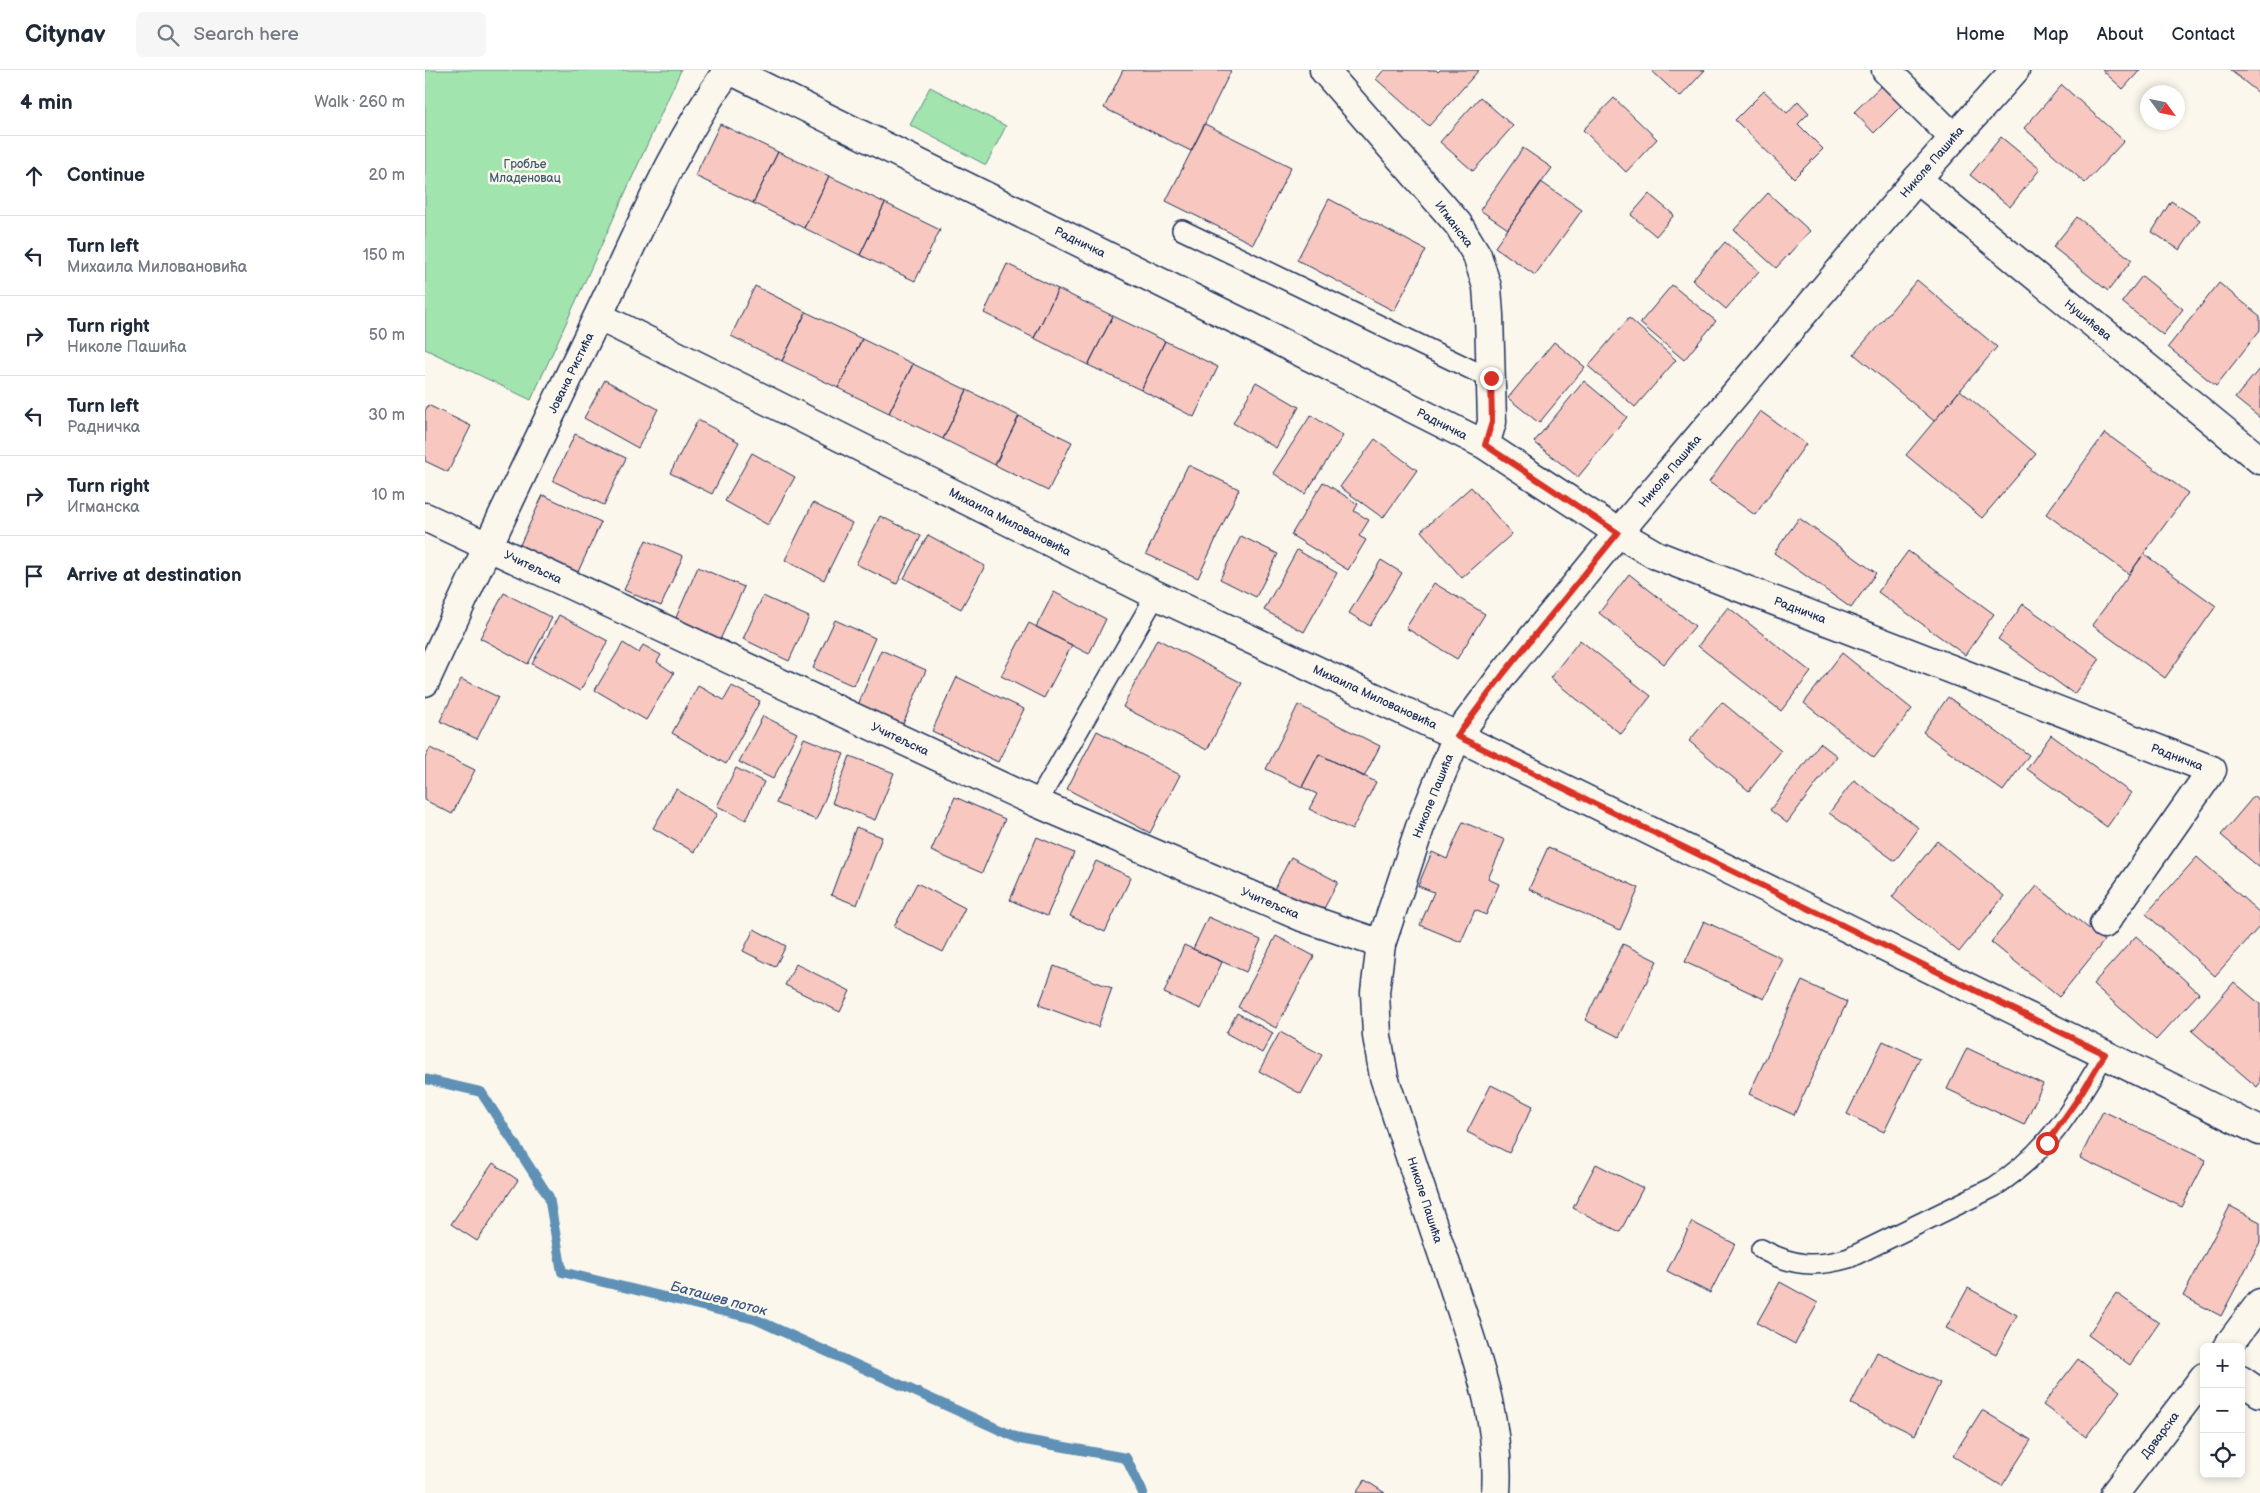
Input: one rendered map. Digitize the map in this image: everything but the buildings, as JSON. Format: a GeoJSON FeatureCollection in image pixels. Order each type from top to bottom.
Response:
{"type":"FeatureCollection","features":[{"type":"Feature","properties":{"kind":"street","name":"Јована Ристића"},"geometry":{"type":"LineString","coordinates":[[425,682],[487,546],[668,170],[705,102],[729,70]]}},
{"type":"Feature","properties":{"kind":"street","name":"Радничка"},"geometry":{"type":"LineString","coordinates":[[729,70],[1243,323],[1485,445],[1618,533],[1656,554],[2212,770],[2104,924]]}},
{"type":"Feature","properties":{"kind":"street","name":"Игманска"},"geometry":{"type":"LineString","coordinates":[[1324,70],[1457,224],[1477,255],[1487,287],[1491,378],[1492,422],[1485,445]]}},
{"type":"Feature","properties":{"kind":"street"},"geometry":{"type":"LineString","coordinates":[[1886,70],[1953,137]]}},
{"type":"Feature","properties":{"kind":"street","name":"Николе Пашића"},"geometry":{"type":"LineString","coordinates":[[1496,1493],[1498,1468],[1496,1434],[1481,1372],[1384,1077],[1377,1036],[1375,992],[1381,944],[1420,827],[1457,736],[1504,673],[1618,533],[1917,179],[2015,70]]}},
{"type":"Feature","properties":{"kind":"street","name":"Нушићева"},"geometry":{"type":"LineString","coordinates":[[1917,179],[2260,460]]}},
{"type":"Feature","properties":{"kind":"street","name":"Михаила Миловановића"},"geometry":{"type":"LineString","coordinates":[[598,316],[1156,595],[1457,736],[2260,1131]]}},
{"type":"Feature","properties":{"kind":"street","name":"Учитељска"},"geometry":{"type":"LineString","coordinates":[[425,517],[1037,803],[1302,917],[1381,944]]}},
{"type":"Feature","properties":{"kind":"street"},"geometry":{"type":"LineString","coordinates":[[2230,1343],[2260,1303]]}},
{"type":"Feature","properties":{"kind":"street","name":"Дрварска"},"geometry":{"type":"LineString","coordinates":[[2115,1493],[2200,1382]]}},
{"type":"Feature","properties":{"kind":"street"},"geometry":{"type":"LineString","coordinates":[[2245,1383],[2260,1392]]}},
{"type":"Feature","properties":{"kind":"lane"},"geometry":{"type":"LineString","coordinates":[[1182,230],[1491,378]]}},
{"type":"Feature","properties":{"kind":"lane"},"geometry":{"type":"LineString","coordinates":[[1037,803],[1156,595]]}},
{"type":"Feature","properties":{"kind":"lane"},"geometry":{"type":"LineString","coordinates":[[1761,1249],[1778,1259],[1798,1264],[1834,1262],[1849,1258],[1994,1188],[2015,1174],[2047,1143],[2079,1097],[2105,1054]]}},
{"type":"Feature","properties":{"kind":"green space","name":"Гробље Младеновац"},"geometry":{"type":"Polygon","coordinates":[[[425,70],[681,70],[531,400],[425,349],[425,70]]]}},
{"type":"Feature","properties":{"kind":"green space"},"geometry":{"type":"Polygon","coordinates":[[[930,87],[1006,126],[986,165],[910,125],[930,87]]]}},
{"type":"Feature","properties":{"kind":"waterway","name":"Баташев поток"},"geometry":{"type":"LineString","coordinates":[[425,1079],[481,1092],[549,1197],[562,1272],[755,1319],[1020,1439],[1126,1458],[1143,1493]]}},
{"type":"Feature","properties":{"kind":"route"},"geometry":{"type":"LineString","coordinates":[[1491,378],[1492,422],[1485,445],[1618,533],[1504,673],[1457,736],[2105,1054],[2079,1097],[2047,1143]]}}]}
